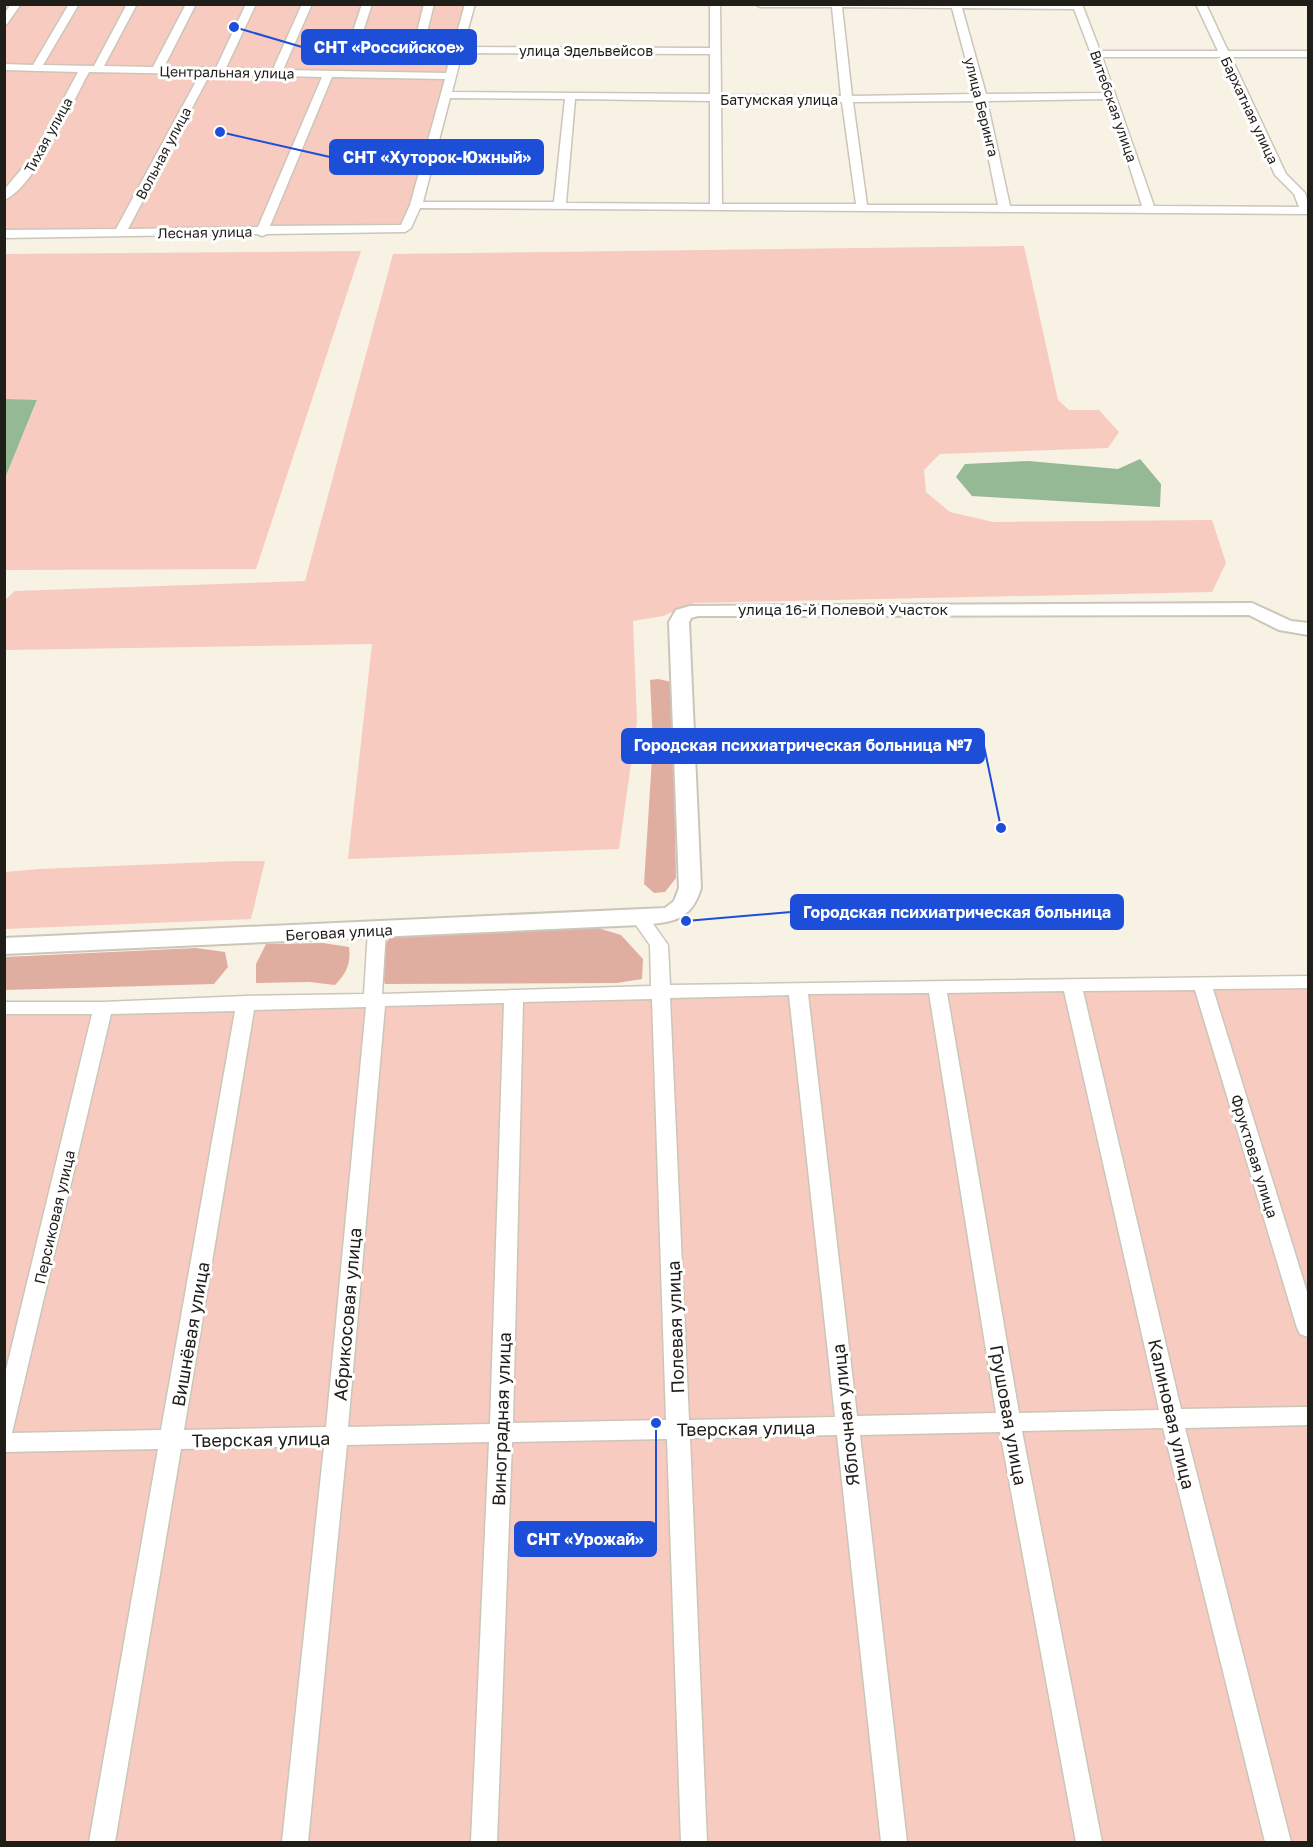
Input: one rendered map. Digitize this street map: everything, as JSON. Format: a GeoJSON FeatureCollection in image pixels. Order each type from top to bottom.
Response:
{"type":"FeatureCollection","features":[{"type":"Feature","properties":{"kind":"street"},"geometry":{"type":"LineString","coordinates":[[4,22],[16,4]]}},
{"type":"Feature","properties":{"kind":"street"},"geometry":{"type":"LineString","coordinates":[[36,68],[74,4]]}},
{"type":"Feature","properties":{"kind":"street","name":"Тихая улица"},"geometry":{"type":"LineString","coordinates":[[4,197],[21,183],[132,4]]}},
{"type":"Feature","properties":{"kind":"street"},"geometry":{"type":"LineString","coordinates":[[157,70],[191,4]]}},
{"type":"Feature","properties":{"kind":"street"},"geometry":{"type":"LineString","coordinates":[[219,73],[251,4]]}},
{"type":"Feature","properties":{"kind":"street"},"geometry":{"type":"LineString","coordinates":[[276,73],[308,4]]}},
{"type":"Feature","properties":{"kind":"street"},"geometry":{"type":"LineString","coordinates":[[350,56],[367,4]]}},
{"type":"Feature","properties":{"kind":"street"},"geometry":{"type":"LineString","coordinates":[[416,56],[429,4]]}},
{"type":"Feature","properties":{"kind":"street"},"geometry":{"type":"LineString","coordinates":[[470,4],[416,205],[1307,211]]}},
{"type":"Feature","properties":{"kind":"street"},"geometry":{"type":"LineString","coordinates":[[715,4],[716,207]]}},
{"type":"Feature","properties":{"kind":"street"},"geometry":{"type":"LineString","coordinates":[[760,4],[1078,5]]}},
{"type":"Feature","properties":{"kind":"street","name":"Бархатная улица"},"geometry":{"type":"LineString","coordinates":[[1201,4],[1281,175],[1299,194],[1307,211]]}},
{"type":"Feature","properties":{"kind":"street"},"geometry":{"type":"LineString","coordinates":[[837,5],[862,207]]}},
{"type":"Feature","properties":{"kind":"street","name":"улица Беринга"},"geometry":{"type":"LineString","coordinates":[[956,5],[981,96],[1005,209]]}},
{"type":"Feature","properties":{"kind":"street","name":"Витебская улица"},"geometry":{"type":"LineString","coordinates":[[1078,5],[1112,96],[1149,209]]}},
{"type":"Feature","properties":{"kind":"street","name":"улица Эдельвейсов"},"geometry":{"type":"LineString","coordinates":[[458,50],[715,51]]}},
{"type":"Feature","properties":{"kind":"street"},"geometry":{"type":"LineString","coordinates":[[1097,54],[1308,54]]}},
{"type":"Feature","properties":{"kind":"street","name":"Центральная улица"},"geometry":{"type":"LineString","coordinates":[[4,67],[450,76]]}},
{"type":"Feature","properties":{"kind":"street","name":"Вольная улица"},"geometry":{"type":"LineString","coordinates":[[120,233],[206,72]]}},
{"type":"Feature","properties":{"kind":"street"},"geometry":{"type":"LineString","coordinates":[[262,232],[328,74]]}},
{"type":"Feature","properties":{"kind":"street","name":"Батумская улица"},"geometry":{"type":"LineString","coordinates":[[446,95],[847,99],[1112,96]]}},
{"type":"Feature","properties":{"kind":"street"},"geometry":{"type":"LineString","coordinates":[[560,205],[570,97]]}},
{"type":"Feature","properties":{"kind":"street","name":"Лесная улица"},"geometry":{"type":"LineString","coordinates":[[4,234],[262,232],[405,228],[416,205]]}},
{"type":"Feature","properties":{"kind":"street","name":"улица 16-й Полевой Участок"},"geometry":{"type":"LineString","coordinates":[[674,914],[687,903],[690,888],[679,622],[684,614],[697,610],[1252,609],[1286,626],[1308,628]]}},
{"type":"Feature","properties":{"kind":"street","name":"Беговая улица"},"geometry":{"type":"LineString","coordinates":[[4,946],[640,918],[674,914]]}},
{"type":"Feature","properties":{"kind":"street","name":"Полевая улица"},"geometry":{"type":"LineString","coordinates":[[640,918],[659,945],[694,1842]]}},
{"type":"Feature","properties":{"kind":"street","name":"Абрикосовая улица"},"geometry":{"type":"LineString","coordinates":[[295,1842],[336,1437],[376,1001],[372,991],[377,930]]}},
{"type":"Feature","properties":{"kind":"street"},"geometry":{"type":"LineString","coordinates":[[4,1008],[103,1008],[246,1002],[376,1001],[798,988],[1308,982]]}},
{"type":"Feature","properties":{"kind":"street","name":"Фруктовая улица"},"geometry":{"type":"LineString","coordinates":[[1202,983],[1308,1328]]}},
{"type":"Feature","properties":{"kind":"street","name":"Калиновая улица"},"geometry":{"type":"LineString","coordinates":[[1072,985],[1172,1419],[1278,1842]]}},
{"type":"Feature","properties":{"kind":"street","name":"Грушовая улица"},"geometry":{"type":"LineString","coordinates":[[937,987],[1010,1422],[1089,1842]]}},
{"type":"Feature","properties":{"kind":"street","name":"Яблочная улица"},"geometry":{"type":"LineString","coordinates":[[798,988],[894,1842]]}},
{"type":"Feature","properties":{"kind":"street","name":"Виноградная улица"},"geometry":{"type":"LineString","coordinates":[[484,1842],[501,1434],[514,996]]}},
{"type":"Feature","properties":{"kind":"street","name":"Вишнёвая улица"},"geometry":{"type":"LineString","coordinates":[[102,1842],[246,1002]]}},
{"type":"Feature","properties":{"kind":"street","name":"Персиковая улица"},"geometry":{"type":"LineString","coordinates":[[4,1427],[103,1008]]}},
{"type":"Feature","properties":{"kind":"street","name":"Тверская улица"},"geometry":{"type":"LineString","coordinates":[[4,1443],[1308,1416]]}},
{"type":"Feature","properties":{"kind":"shaded area"},"geometry":{"type":"Polygon","coordinates":[[[4,5],[470,5],[403,228],[5,237],[4,5]]]}},
{"type":"Feature","properties":{"kind":"shaded area"},"geometry":{"type":"Polygon","coordinates":[[[1024,246],[1058,400],[1069,410],[1099,410],[1119,432],[1108,448],[940,454],[924,470],[926,492],[950,512],[993,522],[1212,520],[1226,563],[1212,592],[694,603],[663,616],[633,621],[637,721],[619,849],[348,859],[372,644],[5,650],[5,600],[15,591],[305,581],[393,254],[1024,246]]]}},
{"type":"Feature","properties":{"kind":"shaded area"},"geometry":{"type":"Polygon","coordinates":[[[361,251],[256,569],[5,570],[5,478],[37,401],[5,399],[5,254],[361,251]]]}},
{"type":"Feature","properties":{"kind":"shaded area"},"geometry":{"type":"Polygon","coordinates":[[[4,399],[37,400],[5,478],[4,399]]]}},
{"type":"Feature","properties":{"kind":"shaded area"},"geometry":{"type":"Polygon","coordinates":[[[1140,459],[1161,484],[1160,507],[972,496],[956,477],[965,464],[1028,461],[1118,469],[1140,459]]]}},
{"type":"Feature","properties":{"kind":"shaded area"},"geometry":{"type":"Polygon","coordinates":[[[650,680],[672,682],[676,878],[665,892],[654,893],[644,884],[653,743],[650,680]]]}},
{"type":"Feature","properties":{"kind":"shaded area"},"geometry":{"type":"Polygon","coordinates":[[[265,861],[251,919],[5,929],[5,872],[265,861]]]}},
{"type":"Feature","properties":{"kind":"shaded area"},"geometry":{"type":"Polygon","coordinates":[[[598,928],[621,935],[643,959],[642,979],[617,983],[385,984],[382,972],[382,955],[389,938],[598,928]]]}},
{"type":"Feature","properties":{"kind":"shaded area"},"geometry":{"type":"Polygon","coordinates":[[[323,943],[349,947],[347,968],[335,985],[309,982],[256,983],[256,964],[266,944],[323,943]]]}},
{"type":"Feature","properties":{"kind":"shaded area"},"geometry":{"type":"Polygon","coordinates":[[[196,948],[225,952],[228,967],[214,984],[5,990],[5,957],[196,948]]]}},
{"type":"Feature","properties":{"kind":"shaded area"},"geometry":{"type":"Polygon","coordinates":[[[1308,981],[1308,1842],[5,1842],[4,1004],[1308,981]]]}},
{"type":"Feature","properties":{"kind":"place","name":"СНТ «Российское»"},"geometry":{"type":"Point","coordinates":[234,27]}},
{"type":"Feature","properties":{"kind":"place","name":"СНТ «Хуторок-Южный»"},"geometry":{"type":"Point","coordinates":[220,132]}},
{"type":"Feature","properties":{"kind":"place","name":"Городская психиатрическая больница №7"},"geometry":{"type":"Point","coordinates":[1001,828]}},
{"type":"Feature","properties":{"kind":"place","name":"Городская психиатрическая больница"},"geometry":{"type":"Point","coordinates":[686,921]}},
{"type":"Feature","properties":{"kind":"place","name":"СНТ «Урожай»"},"geometry":{"type":"Point","coordinates":[656,1423]}}]}
